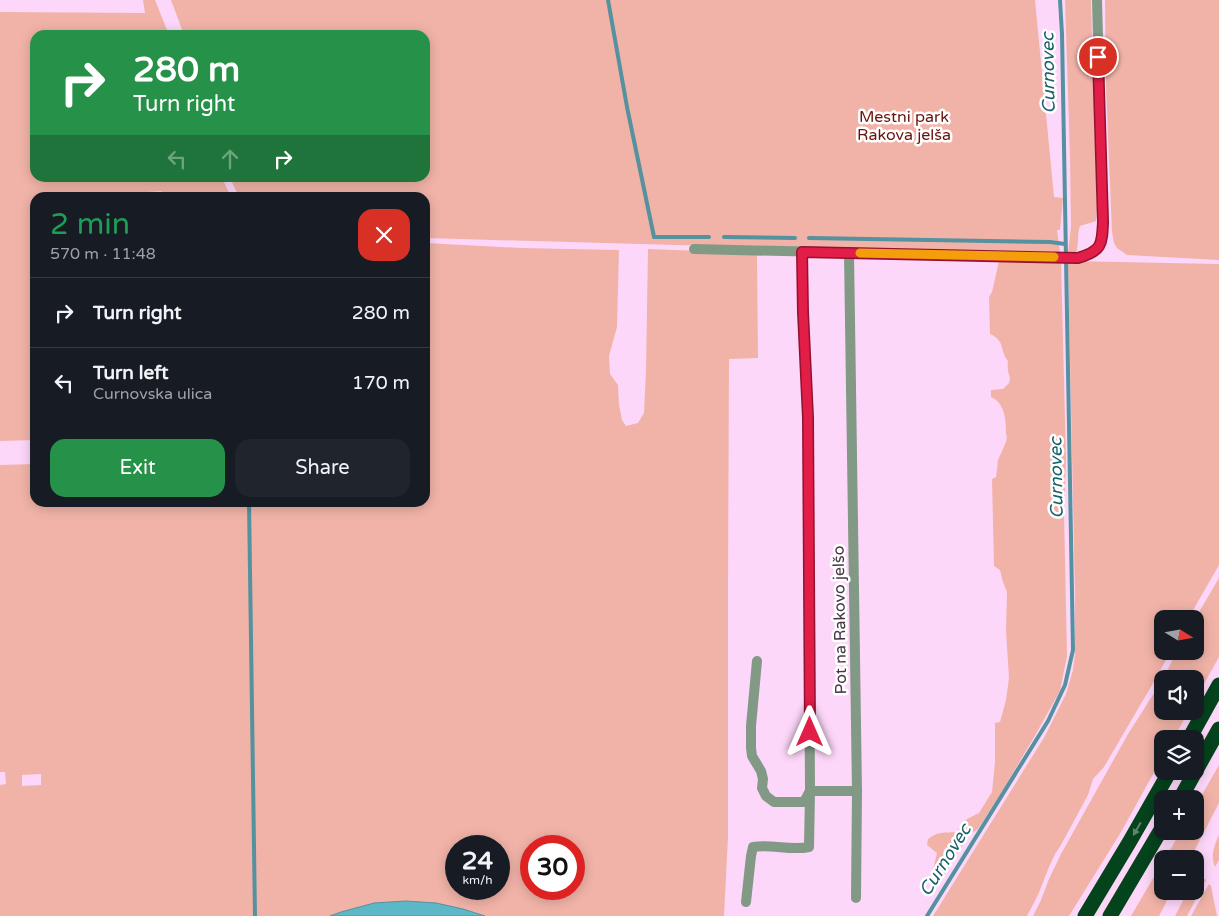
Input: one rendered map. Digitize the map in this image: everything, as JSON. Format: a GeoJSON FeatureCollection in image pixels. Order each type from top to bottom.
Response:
{"type":"FeatureCollection","features":[{"type":"Feature","properties":{"kind":"highway"},"geometry":{"type":"LineString","coordinates":[[1194,730],[1219,685]]}},
{"type":"Feature","properties":{"kind":"highway"},"geometry":{"type":"LineString","coordinates":[[1185,790],[1219,729]]}},
{"type":"Feature","properties":{"kind":"highway"},"geometry":{"type":"LineString","coordinates":[[1085,916],[1165,780]]}},
{"type":"Feature","properties":{"kind":"highway"},"geometry":{"type":"LineString","coordinates":[[1110,916],[1155,840]]}},
{"type":"Feature","properties":{"kind":"street"},"geometry":{"type":"LineString","coordinates":[[694,249],[1078,258],[1094,252],[1098,248],[1102,236],[1103,222],[1097,0]]}},
{"type":"Feature","properties":{"kind":"street","name":"Pot na Rakovo jelšo"},"geometry":{"type":"LineString","coordinates":[[746,902],[753,847],[801,849],[809,847],[808,418],[802,252]]}},
{"type":"Feature","properties":{"kind":"street","name":"Pot na Rakovo jelšo"},"geometry":{"type":"LineString","coordinates":[[849,253],[857,791],[856,898]]}},
{"type":"Feature","properties":{"kind":"street"},"geometry":{"type":"LineString","coordinates":[[757,661],[752,726],[752,756],[761,771],[763,779],[762,788],[766,796],[774,802],[804,802],[810,791],[857,791]]}},
{"type":"Feature","properties":{"kind":"green space"},"geometry":{"type":"Polygon","coordinates":[[[143,0],[155,0],[167,30],[30,30],[30,182],[224,182],[229,192],[30,192],[30,440],[0,441],[0,12],[145,13],[143,0]]]}},
{"type":"Feature","properties":{"kind":"green space","name":"Mestni park Rakova jelša"},"geometry":{"type":"Polygon","coordinates":[[[171,0],[1035,0],[1054,197],[1063,198],[1060,230],[1057,230],[1060,252],[851,250],[430,238],[430,192],[237,192],[232,182],[430,182],[430,30],[182,30],[171,0]]]}},
{"type":"Feature","properties":{"kind":"green space"},"geometry":{"type":"Polygon","coordinates":[[[1065,0],[1091,0],[1097,209],[1096,221],[1080,226],[1076,254],[1068,253],[1071,227],[1065,0]]]}},
{"type":"Feature","properties":{"kind":"green space"},"geometry":{"type":"Polygon","coordinates":[[[1105,0],[1219,0],[1219,260],[1127,255],[1117,248],[1114,243],[1106,88],[1105,0]]]}},
{"type":"Feature","properties":{"kind":"green space"},"geometry":{"type":"Polygon","coordinates":[[[430,243],[619,250],[617,327],[609,356],[610,374],[618,385],[619,405],[622,420],[626,426],[638,423],[644,413],[648,249],[752,253],[757,255],[758,358],[729,359],[728,837],[724,916],[486,916],[463,909],[374,903],[330,916],[0,916],[0,785],[6,784],[5,772],[0,772],[0,465],[30,464],[30,507],[430,507],[430,243]],[[41,774],[22,775],[22,786],[41,785],[41,774]]]}},
{"type":"Feature","properties":{"kind":"green space"},"geometry":{"type":"Polygon","coordinates":[[[999,261],[1061,261],[1066,460],[1064,512],[1067,656],[1060,691],[1037,732],[978,829],[969,835],[941,880],[931,878],[937,853],[927,845],[928,839],[938,834],[956,832],[967,819],[979,813],[992,792],[995,762],[995,723],[1000,722],[1009,678],[1006,631],[1007,592],[1000,570],[994,566],[992,479],[996,477],[998,460],[1007,436],[1004,412],[999,403],[991,397],[991,390],[1003,389],[1009,383],[1010,378],[1008,361],[1000,343],[990,334],[989,297],[992,292],[999,261]]]}},
{"type":"Feature","properties":{"kind":"green space"},"geometry":{"type":"Polygon","coordinates":[[[1068,261],[1219,264],[1219,565],[1193,610],[1154,610],[1154,660],[1166,660],[1160,670],[1154,670],[1154,681],[1152,685],[1104,767],[1093,779],[1088,795],[1055,854],[1027,916],[933,916],[1045,736],[1066,694],[1073,670],[1075,654],[1068,261]]]}},
{"type":"Feature","properties":{"kind":"green space"},"geometry":{"type":"Polygon","coordinates":[[[1219,578],[1219,657],[1204,684],[1204,670],[1168,670],[1172,660],[1204,660],[1204,610],[1200,610],[1219,578]]]}},
{"type":"Feature","properties":{"kind":"green space"},"geometry":{"type":"Polygon","coordinates":[[[1154,693],[1154,720],[1184,720],[1178,730],[1154,730],[1154,772],[1121,832],[1069,916],[1033,916],[1061,854],[1128,734],[1154,693]]]}},
{"type":"Feature","properties":{"kind":"green space"},"geometry":{"type":"Polygon","coordinates":[[[1219,765],[1219,803],[1204,832],[1204,791],[1219,765]]]}},
{"type":"Feature","properties":{"kind":"green space"},"geometry":{"type":"Polygon","coordinates":[[[1219,835],[1219,860],[1215,867],[1214,847],[1219,835]]]}},
{"type":"Feature","properties":{"kind":"green space"},"geometry":{"type":"Polygon","coordinates":[[[1176,840],[1200,840],[1195,850],[1170,850],[1176,840]]]}},
{"type":"Feature","properties":{"kind":"green space"},"geometry":{"type":"Polygon","coordinates":[[[1154,877],[1154,900],[1167,900],[1159,916],[1131,916],[1154,877]]]}},
{"type":"Feature","properties":{"kind":"green space"},"geometry":{"type":"Polygon","coordinates":[[[1209,884],[1217,916],[1191,916],[1200,900],[1204,900],[1204,893],[1209,884]]]}},
{"type":"Feature","properties":{"kind":"green space"},"geometry":{"type":"Polygon","coordinates":[[[1183,900],[1195,900],[1187,916],[1175,916],[1183,900]]]}},
{"type":"Feature","properties":{"kind":"water"},"geometry":{"type":"Polygon","coordinates":[[[406,901],[436,903],[485,916],[330,916],[374,903],[406,901]]]}},
{"type":"Feature","properties":{"kind":"waterway"},"geometry":{"type":"LineString","coordinates":[[608,0],[627,107],[654,237],[709,237]]}},
{"type":"Feature","properties":{"kind":"waterway","name":"Curnovec"},"geometry":{"type":"LineString","coordinates":[[927,916],[1048,721],[1065,685],[1073,650],[1060,0]]}},
{"type":"Feature","properties":{"kind":"waterway"},"geometry":{"type":"LineString","coordinates":[[724,237],[795,238]]}},
{"type":"Feature","properties":{"kind":"waterway"},"geometry":{"type":"LineString","coordinates":[[809,238],[1050,242],[1065,244]]}},
{"type":"Feature","properties":{"kind":"waterway"},"geometry":{"type":"LineString","coordinates":[[249,507],[255,916]]}},
{"type":"Feature","properties":{"kind":"slow traffic"},"geometry":{"type":"LineString","coordinates":[[860,253],[1054,257]]}},
{"type":"Feature","properties":{"kind":"route"},"geometry":{"type":"LineString","coordinates":[[810,732],[808,418],[802,252],[1078,258],[1094,252],[1098,248],[1102,236],[1103,222],[1098,57]]}}]}
